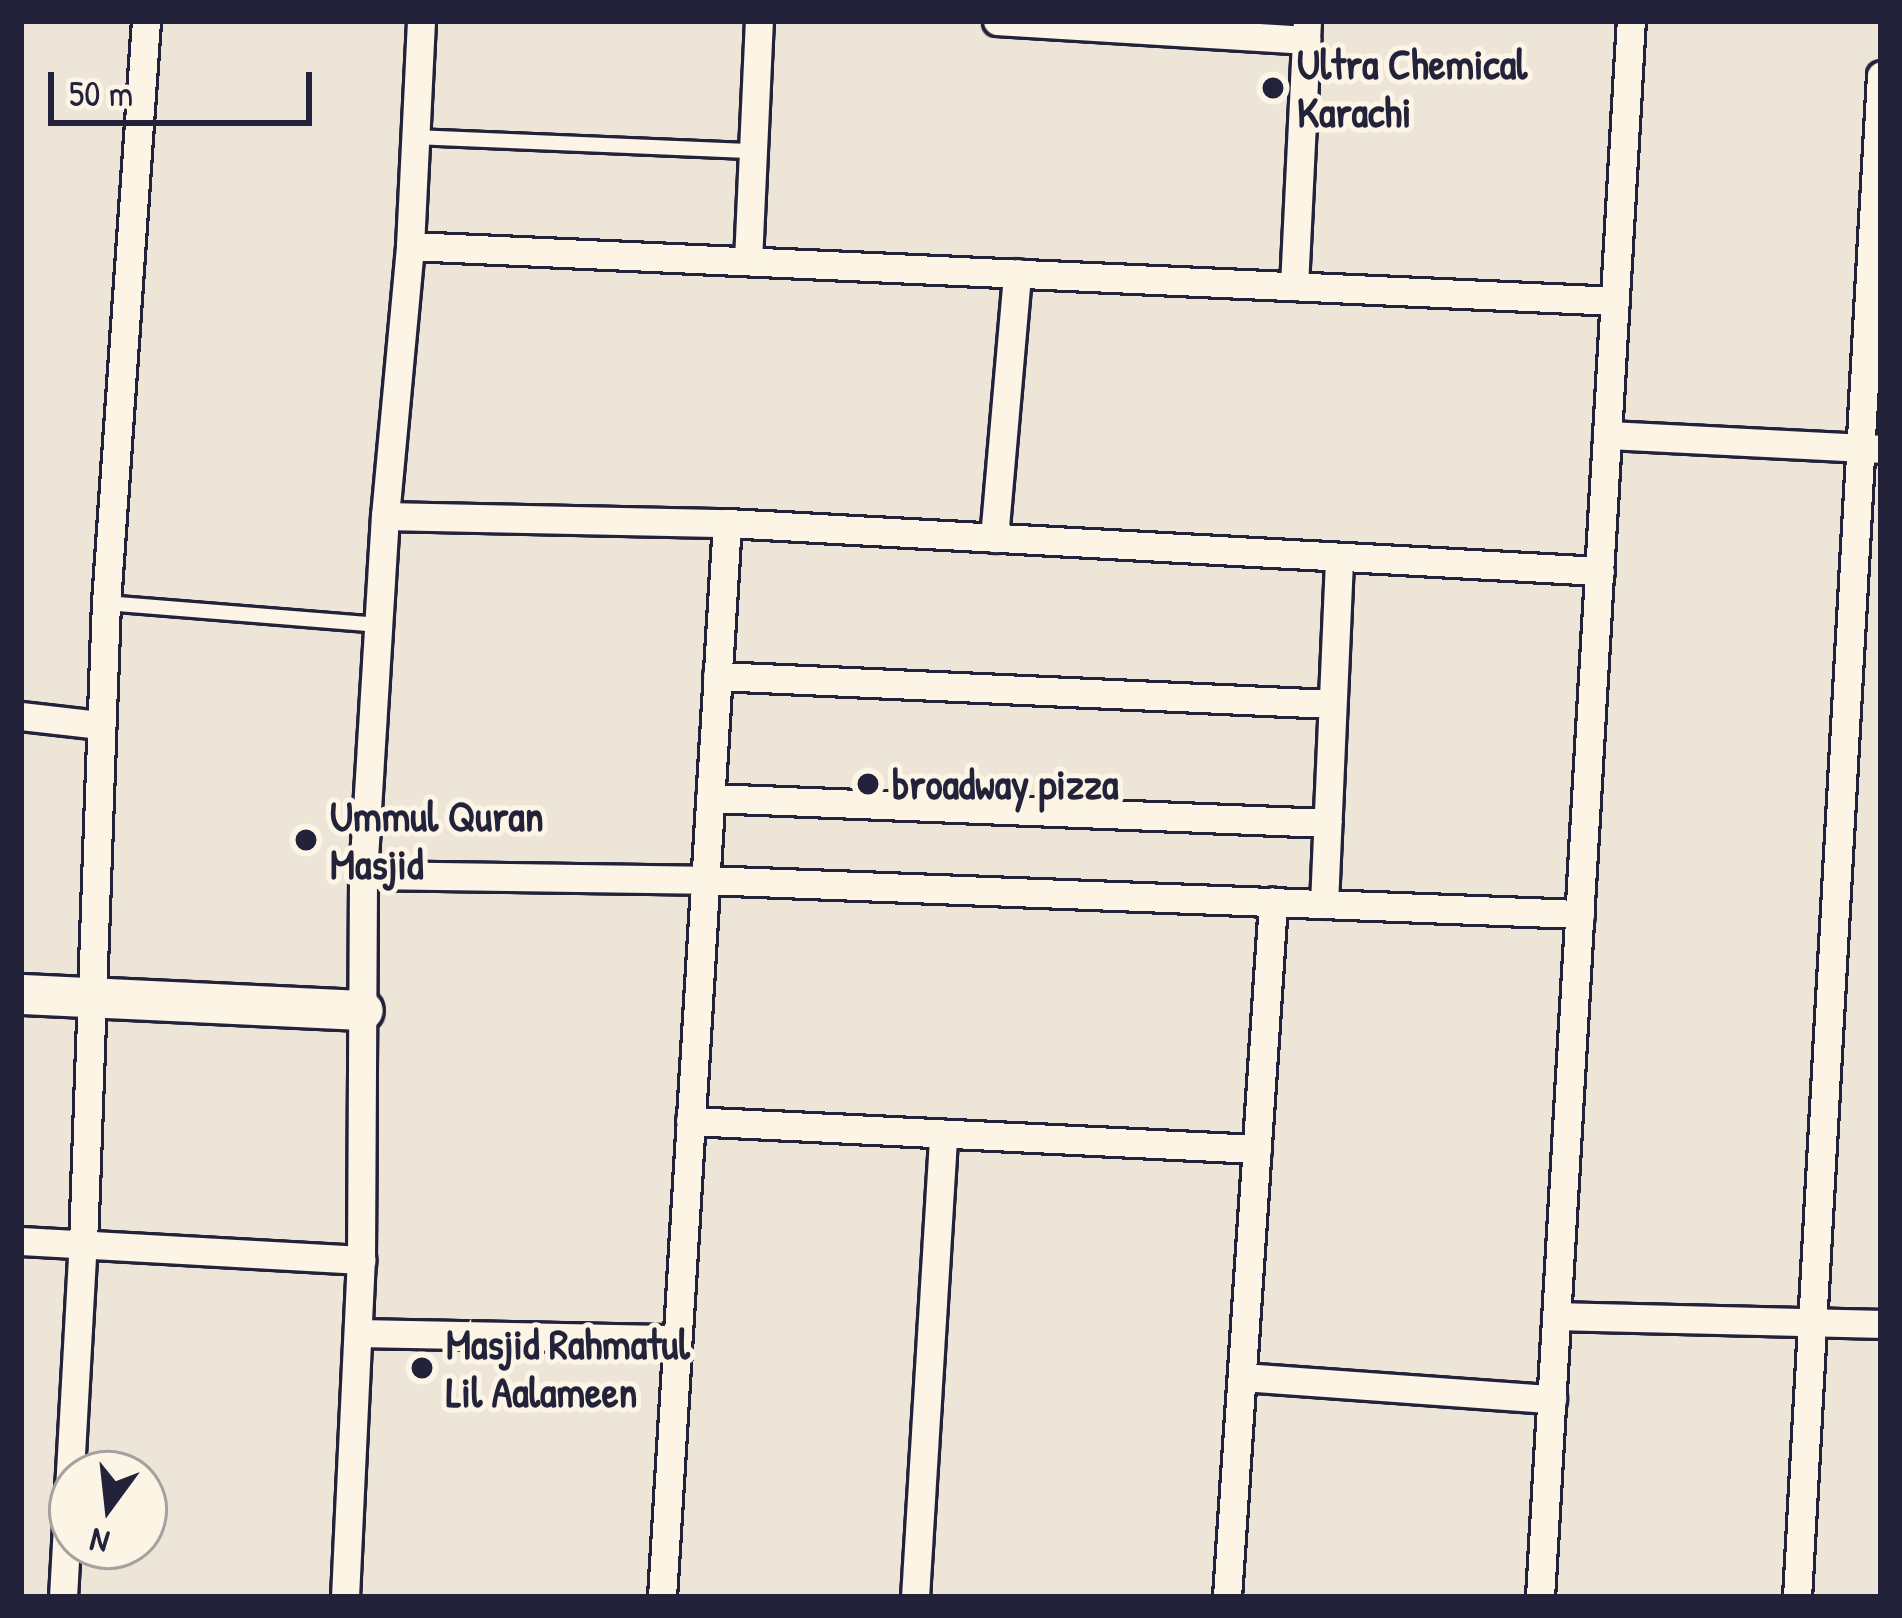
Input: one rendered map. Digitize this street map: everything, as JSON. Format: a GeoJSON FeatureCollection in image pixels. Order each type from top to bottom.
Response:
{"type":"FeatureCollection","features":[{"type":"Feature","properties":{"kind":"street"},"geometry":{"type":"LineString","coordinates":[[63,1597],[83,1244],[106,603],[146,21]]}},
{"type":"Feature","properties":{"kind":"street"},"geometry":{"type":"LineString","coordinates":[[345,1597],[361,1260],[363,875],[385,516],[410,246],[421,21]]}},
{"type":"Feature","properties":{"kind":"street"},"geometry":{"type":"LineString","coordinates":[[748,261],[759,21]]}},
{"type":"Feature","properties":{"kind":"street"},"geometry":{"type":"LineString","coordinates":[[997,21],[1306,30],[1294,286]]}},
{"type":"Feature","properties":{"kind":"street"},"geometry":{"type":"LineString","coordinates":[[1540,1597],[1631,21]]}},
{"type":"Feature","properties":{"kind":"street"},"geometry":{"type":"LineString","coordinates":[[1797,1597],[1871,448],[1881,75]]}},
{"type":"Feature","properties":{"kind":"street"},"geometry":{"type":"LineString","coordinates":[[410,246],[1615,301]]}},
{"type":"Feature","properties":{"kind":"street"},"geometry":{"type":"LineString","coordinates":[[994,538],[1016,273]]}},
{"type":"Feature","properties":{"kind":"street"},"geometry":{"type":"LineString","coordinates":[[1607,435],[1871,448]]}},
{"type":"Feature","properties":{"kind":"street"},"geometry":{"type":"LineString","coordinates":[[385,516],[727,523],[1600,572]]}},
{"type":"Feature","properties":{"kind":"street"},"geometry":{"type":"LineString","coordinates":[[662,1597],[727,523]]}},
{"type":"Feature","properties":{"kind":"street"},"geometry":{"type":"LineString","coordinates":[[1324,904],[1339,557]]}},
{"type":"Feature","properties":{"kind":"street"},"geometry":{"type":"LineString","coordinates":[[717,676],[1333,704]]}},
{"type":"Feature","properties":{"kind":"street"},"geometry":{"type":"LineString","coordinates":[[21,716],[100,725]]}},
{"type":"Feature","properties":{"kind":"street"},"geometry":{"type":"LineString","coordinates":[[710,799],[1327,823]]}},
{"type":"Feature","properties":{"kind":"street"},"geometry":{"type":"LineString","coordinates":[[363,875],[705,880],[1580,914]]}},
{"type":"Feature","properties":{"kind":"street"},"geometry":{"type":"LineString","coordinates":[[1227,1597],[1273,902]]}},
{"type":"Feature","properties":{"kind":"street"},"geometry":{"type":"LineString","coordinates":[[21,994],[363,1010]]}},
{"type":"Feature","properties":{"kind":"street"},"geometry":{"type":"LineString","coordinates":[[690,1121],[1257,1149]]}},
{"type":"Feature","properties":{"kind":"street"},"geometry":{"type":"LineString","coordinates":[[915,1597],[943,1134]]}},
{"type":"Feature","properties":{"kind":"street"},"geometry":{"type":"LineString","coordinates":[[21,1241],[361,1260]]}},
{"type":"Feature","properties":{"kind":"street"},"geometry":{"type":"LineString","coordinates":[[1556,1316],[1881,1324]]}},
{"type":"Feature","properties":{"kind":"street"},"geometry":{"type":"LineString","coordinates":[[358,1333],[677,1340]]}},
{"type":"Feature","properties":{"kind":"street"},"geometry":{"type":"LineString","coordinates":[[1242,1377],[1552,1399]]}},
{"type":"Feature","properties":{"kind":"lane"},"geometry":{"type":"LineString","coordinates":[[416,137],[753,151]]}},
{"type":"Feature","properties":{"kind":"lane"},"geometry":{"type":"LineString","coordinates":[[106,603],[379,625]]}},
{"type":"Feature","properties":{"kind":"shaded area"},"geometry":{"type":"Polygon","coordinates":[[[21,21],[1881,21],[1881,1597],[21,1597],[21,21]]]}},
{"type":"Feature","properties":{"kind":"place","name":"Ultra Chemical Karachi"},"geometry":{"type":"Point","coordinates":[1273,88]}},
{"type":"Feature","properties":{"kind":"place","name":"broadway pizza"},"geometry":{"type":"Point","coordinates":[868,784]}},
{"type":"Feature","properties":{"kind":"place","name":"Ummul Quran Masjid"},"geometry":{"type":"Point","coordinates":[306,840]}},
{"type":"Feature","properties":{"kind":"place","name":"Masjid Rahmatul Lil Aalameen"},"geometry":{"type":"Point","coordinates":[422,1368]}}]}
